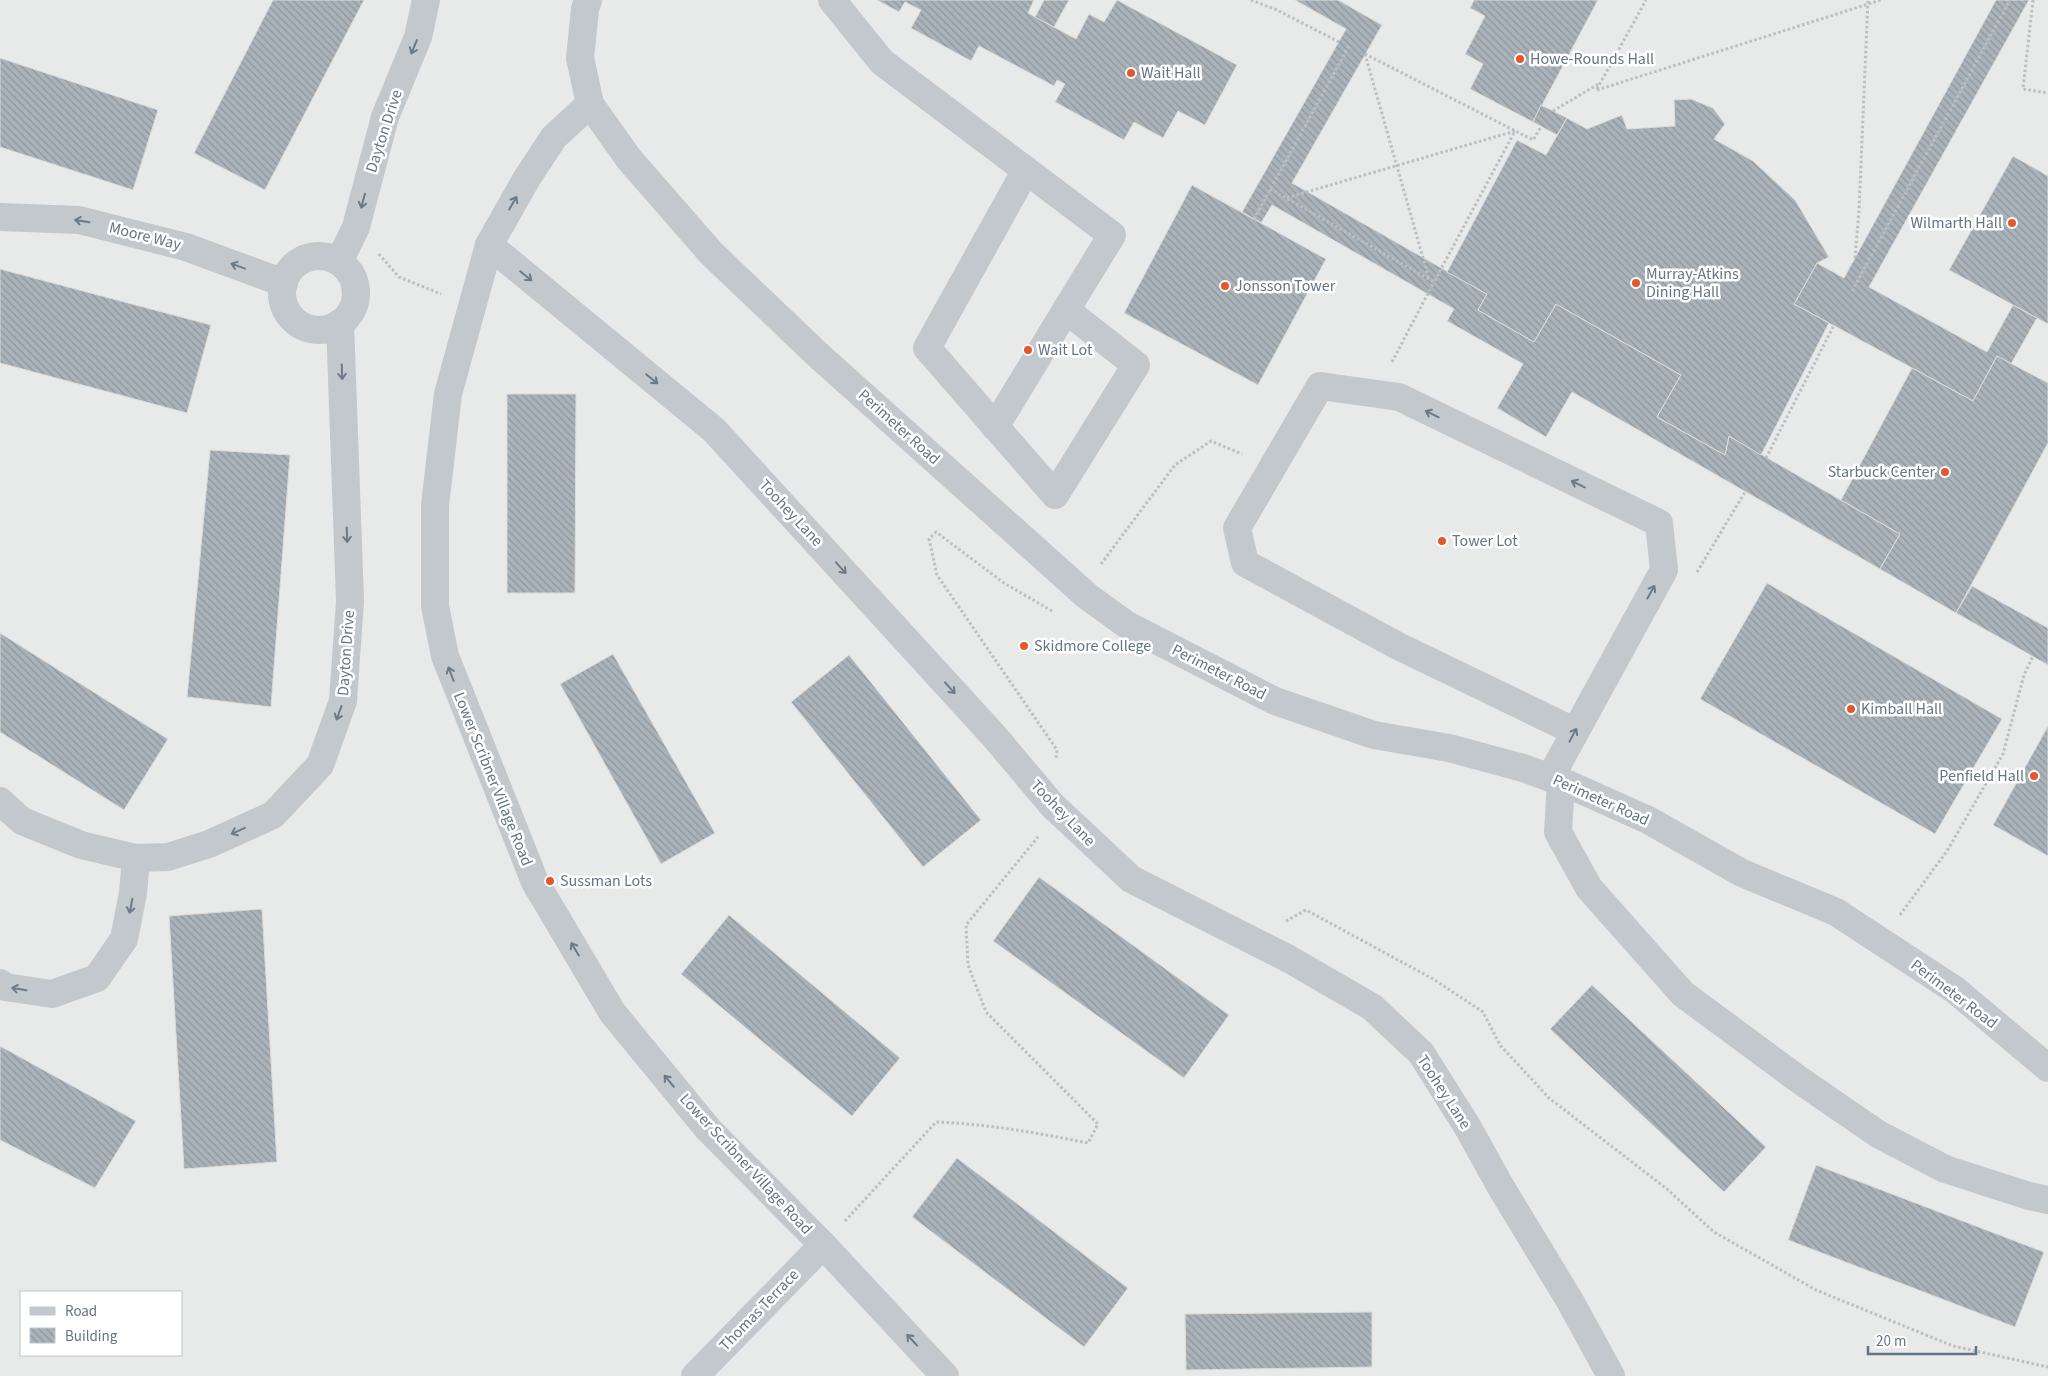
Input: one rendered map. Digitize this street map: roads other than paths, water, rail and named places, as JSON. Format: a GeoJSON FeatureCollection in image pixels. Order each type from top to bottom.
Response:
{"type":"FeatureCollection","features":[{"type":"Feature","properties":{"kind":"lane","name":"Dayton Drive"},"geometry":{"type":"LineString","coordinates":[[339,262],[356,227],[385,117],[418,36],[426,0]]}},
{"type":"Feature","properties":{"kind":"lane","name":"Perimeter Road"},"geometry":{"type":"LineString","coordinates":[[588,0],[584,9],[580,58],[590,104],[628,159],[711,252],[818,355],[1087,596],[1127,625],[1275,701],[1374,735],[1449,748],[1523,768],[1556,780],[1648,820],[1742,873],[1836,912],[1954,990],[2048,1068]]}},
{"type":"Feature","properties":{"kind":"lane"},"geometry":{"type":"LineString","coordinates":[[832,0],[882,62],[1112,235],[995,427]]}},
{"type":"Feature","properties":{"kind":"lane","name":"Lower Scribner Village Road"},"geometry":{"type":"LineString","coordinates":[[590,104],[554,137],[527,178],[489,245],[448,394],[435,505],[435,606],[445,656],[535,882],[612,1012],[708,1129],[823,1245],[944,1376]]}},
{"type":"Feature","properties":{"kind":"lane"},"geometry":{"type":"LineString","coordinates":[[1026,170],[927,348],[1055,495],[1136,365],[1066,310]]}},
{"type":"Feature","properties":{"kind":"lane","name":"Moore Way"},"geometry":{"type":"LineString","coordinates":[[0,216],[79,220],[186,247],[284,283]]}},
{"type":"Feature","properties":{"kind":"lane","name":"Toohey Lane"},"geometry":{"type":"LineString","coordinates":[[489,245],[714,430],[981,722],[1052,805],[1130,879],[1289,959],[1372,1008],[1421,1053],[1467,1126],[1502,1189],[1570,1301],[1611,1376]]}},
{"type":"Feature","properties":{"kind":"lane"},"geometry":{"type":"LineString","coordinates":[[314,256],[326,257],[339,262],[348,270],[356,287],[355,300],[349,314],[340,323],[329,328],[316,330],[294,320],[286,310],[282,298],[284,283],[289,271],[298,262],[314,256]]}},
{"type":"Feature","properties":{"kind":"lane","name":"Dayton Drive"},"geometry":{"type":"LineString","coordinates":[[0,801],[22,821],[81,846],[136,858],[168,857],[209,844],[273,815],[320,765],[343,701],[350,601],[340,323]]}},
{"type":"Feature","properties":{"kind":"lane"},"geometry":{"type":"LineString","coordinates":[[1574,731],[1398,646],[1245,563],[1237,528],[1320,386],[1399,397],[1659,523],[1664,570],[1574,731],[1556,780],[1558,832],[1589,888],[1683,994],[1798,1079],[1878,1134],[1945,1169],[2029,1196],[2048,1200]]}},
{"type":"Feature","properties":{"kind":"lane"},"geometry":{"type":"LineString","coordinates":[[0,983],[5,987],[52,994],[97,978],[124,939],[133,893],[136,858]]}},
{"type":"Feature","properties":{"kind":"lane","name":"Thomas Terrace"},"geometry":{"type":"LineString","coordinates":[[695,1376],[823,1245]]}},
{"type":"Feature","properties":{"kind":"place","name":"Howe-Rounds Hall"},"geometry":{"type":"Point","coordinates":[1520,59]}},
{"type":"Feature","properties":{"kind":"place","name":"Wait Hall"},"geometry":{"type":"Point","coordinates":[1131,73]}},
{"type":"Feature","properties":{"kind":"place","name":"Wilmarth Hall"},"geometry":{"type":"Point","coordinates":[2012,223]}},
{"type":"Feature","properties":{"kind":"place","name":"Murray-Atkins Dining Hall"},"geometry":{"type":"Point","coordinates":[1636,283]}},
{"type":"Feature","properties":{"kind":"place","name":"Jonsson Tower"},"geometry":{"type":"Point","coordinates":[1225,286]}},
{"type":"Feature","properties":{"kind":"place","name":"Wait Lot"},"geometry":{"type":"Point","coordinates":[1028,350]}},
{"type":"Feature","properties":{"kind":"place","name":"Starbuck Center"},"geometry":{"type":"Point","coordinates":[1945,472]}},
{"type":"Feature","properties":{"kind":"place","name":"Tower Lot"},"geometry":{"type":"Point","coordinates":[1442,541]}},
{"type":"Feature","properties":{"kind":"place","name":"Skidmore College"},"geometry":{"type":"Point","coordinates":[1024,646]}},
{"type":"Feature","properties":{"kind":"place","name":"Kimball Hall"},"geometry":{"type":"Point","coordinates":[1851,709]}},
{"type":"Feature","properties":{"kind":"place","name":"Penfield Hall"},"geometry":{"type":"Point","coordinates":[2034,776]}},
{"type":"Feature","properties":{"kind":"place","name":"Sussman Lots"},"geometry":{"type":"Point","coordinates":[550,881]}}]}
